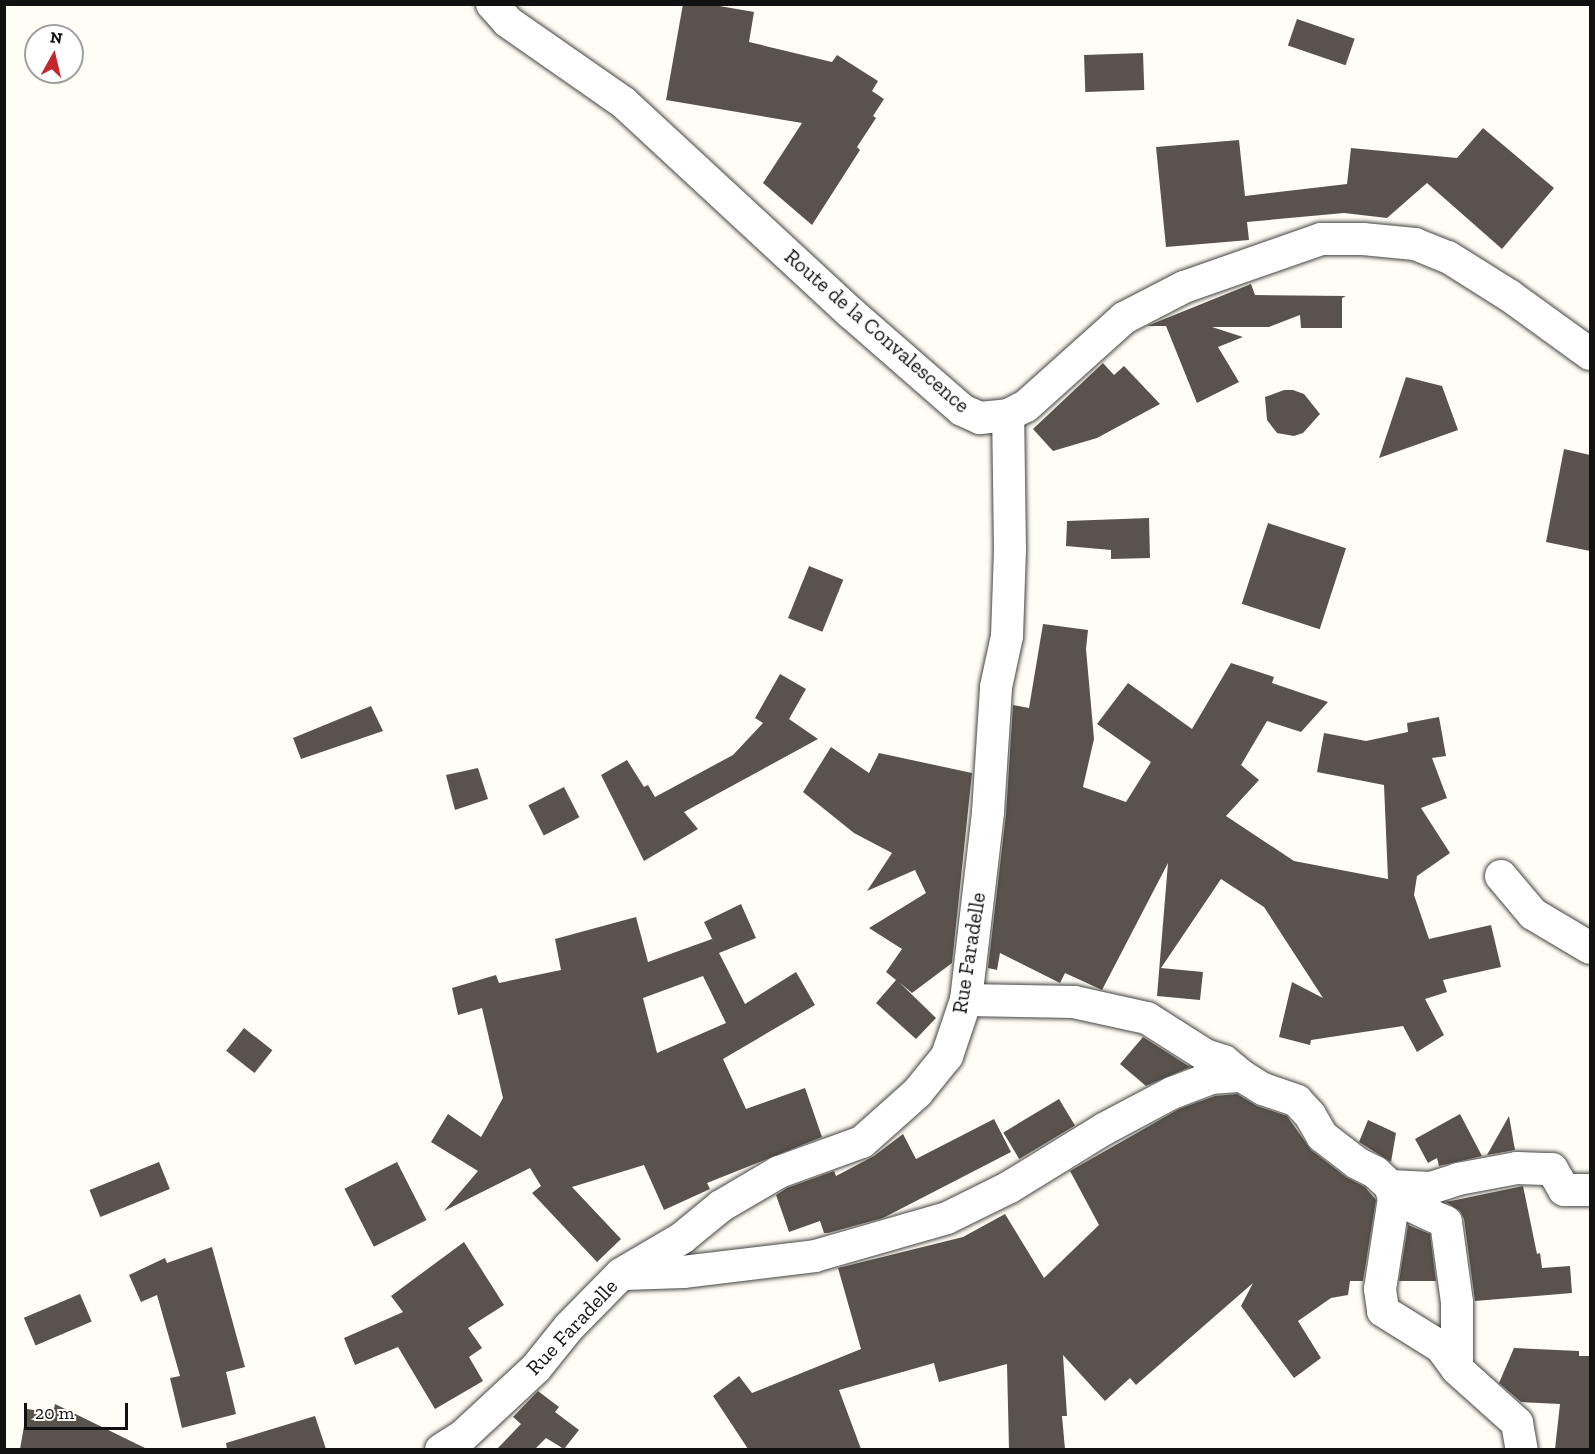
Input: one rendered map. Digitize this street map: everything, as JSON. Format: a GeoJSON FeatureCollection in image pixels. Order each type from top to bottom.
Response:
{"type":"FeatureCollection","features":[{"type":"Feature","properties":{"kind":"street","name":"Route de la Convalescence"},"geometry":{"type":"LineString","coordinates":[[492,4],[508,22],[624,103],[851,313],[962,410],[980,418],[1008,415],[1026,406],[1124,318],[1184,287],[1321,239],[1363,238],[1415,244],[1448,257],[1510,296],[1590,354]]}},
{"type":"Feature","properties":{"kind":"street","name":"Rue Faradelle"},"geometry":{"type":"LineString","coordinates":[[461,1445],[536,1368],[569,1327],[621,1274],[682,1238],[721,1206],[779,1172],[862,1142],[932,1077],[947,1056],[966,1000],[988,812],[996,687],[1007,636],[1010,550],[1008,415]]}},
{"type":"Feature","properties":{"kind":"street"},"geometry":{"type":"LineString","coordinates":[[1501,876],[1533,914],[1590,948]]}},
{"type":"Feature","properties":{"kind":"street"},"geometry":{"type":"LineString","coordinates":[[966,1000],[1074,1002],[1146,1018],[1205,1055],[1224,1061],[1263,1089],[1297,1101],[1310,1115],[1322,1136],[1357,1163],[1375,1172],[1392,1192],[1446,1222],[1457,1302],[1457,1369]]}},
{"type":"Feature","properties":{"kind":"street"},"geometry":{"type":"LineString","coordinates":[[621,1274],[683,1272],[815,1256],[947,1218],[1008,1188],[1104,1129],[1172,1093],[1211,1078],[1242,1076]]}},
{"type":"Feature","properties":{"kind":"street"},"geometry":{"type":"LineString","coordinates":[[1392,1192],[1431,1188],[1458,1179],[1516,1168],[1552,1169],[1577,1190]]}},
{"type":"Feature","properties":{"kind":"street"},"geometry":{"type":"LineString","coordinates":[[1392,1192],[1380,1289],[1383,1311],[1441,1347],[1457,1369],[1516,1423],[1522,1449]]}},
{"type":"Feature","properties":{"kind":"building"},"geometry":{"type":"Polygon","coordinates":[[[683,4],[708,4],[754,12],[749,42],[832,62],[837,55],[878,81],[872,91],[884,99],[873,116],[876,118],[857,147],[860,150],[812,225],[763,183],[802,123],[666,100],[683,4]]]}},
{"type":"Feature","properties":{"kind":"building"},"geometry":{"type":"Polygon","coordinates":[[[1297,19],[1355,39],[1346,65],[1288,45],[1297,19]]]}},
{"type":"Feature","properties":{"kind":"building"},"geometry":{"type":"Polygon","coordinates":[[[1143,53],[1144,90],[1085,92],[1084,55],[1143,53]]]}},
{"type":"Feature","properties":{"kind":"building"},"geometry":{"type":"Polygon","coordinates":[[[1483,128],[1554,188],[1502,249],[1427,183],[1387,218],[1344,213],[1247,222],[1249,240],[1166,247],[1156,147],[1239,140],[1245,196],[1347,184],[1351,148],[1457,158],[1483,128]]]}},
{"type":"Feature","properties":{"kind":"building"},"geometry":{"type":"Polygon","coordinates":[[[1251,284],[1255,295],[1346,296],[1342,298],[1342,328],[1301,328],[1300,315],[1269,327],[1212,327],[1243,337],[1218,347],[1239,382],[1197,403],[1166,326],[1147,326],[1251,284]]]}},
{"type":"Feature","properties":{"kind":"building"},"geometry":{"type":"Polygon","coordinates":[[[1103,363],[1114,375],[1124,366],[1160,404],[1097,438],[1053,451],[1033,429],[1103,363]]]}},
{"type":"Feature","properties":{"kind":"building"},"geometry":{"type":"Polygon","coordinates":[[[1406,377],[1442,386],[1458,430],[1379,458],[1406,377]]]}},
{"type":"Feature","properties":{"kind":"building"},"geometry":{"type":"Polygon","coordinates":[[[1284,390],[1304,394],[1320,414],[1303,433],[1294,436],[1277,433],[1267,420],[1265,397],[1284,390]]]}},
{"type":"Feature","properties":{"kind":"building"},"geometry":{"type":"Polygon","coordinates":[[[1564,449],[1590,455],[1590,551],[1546,542],[1564,449]]]}},
{"type":"Feature","properties":{"kind":"building"},"geometry":{"type":"Polygon","coordinates":[[[1149,518],[1150,558],[1111,559],[1111,550],[1066,546],[1067,521],[1149,518]]]}},
{"type":"Feature","properties":{"kind":"building"},"geometry":{"type":"Polygon","coordinates":[[[1268,523],[1346,548],[1320,629],[1242,604],[1268,523]]]}},
{"type":"Feature","properties":{"kind":"building"},"geometry":{"type":"Polygon","coordinates":[[[809,566],[843,580],[822,632],[788,618],[809,566]]]}},
{"type":"Feature","properties":{"kind":"building"},"geometry":{"type":"Polygon","coordinates":[[[1043,624],[1088,630],[1086,649],[1094,739],[1083,787],[1126,802],[1151,762],[1097,724],[1128,683],[1192,729],[1231,663],[1274,677],[1272,683],[1328,702],[1301,732],[1267,721],[1241,765],[1259,780],[1226,816],[1294,861],[1388,879],[1384,785],[1317,772],[1324,733],[1366,741],[1408,732],[1407,723],[1439,717],[1446,756],[1432,758],[1447,798],[1421,808],[1450,853],[1417,876],[1414,895],[1429,939],[1491,925],[1501,967],[1443,980],[1447,992],[1425,999],[1444,1035],[1417,1052],[1403,1026],[1311,1040],[1310,1045],[1279,1037],[1292,982],[1323,998],[1264,907],[1221,879],[1161,968],[1203,972],[1200,1000],[1157,996],[1168,863],[1102,990],[1065,973],[1060,983],[1000,953],[997,970],[988,968],[1006,814],[1013,705],[1029,708],[1043,624]]]}},
{"type":"Feature","properties":{"kind":"building"},"geometry":{"type":"Polygon","coordinates":[[[780,674],[806,689],[789,719],[818,739],[684,812],[698,829],[644,861],[601,775],[627,760],[644,787],[648,785],[655,797],[733,755],[763,723],[755,718],[780,674]]]}},
{"type":"Feature","properties":{"kind":"building"},"geometry":{"type":"Polygon","coordinates":[[[371,706],[383,731],[301,759],[293,738],[371,706]]]}},
{"type":"Feature","properties":{"kind":"building"},"geometry":{"type":"Polygon","coordinates":[[[831,747],[869,773],[879,753],[972,773],[952,963],[912,993],[899,982],[936,1018],[916,1039],[876,1003],[896,980],[886,972],[902,949],[869,928],[926,893],[915,870],[867,891],[892,853],[854,833],[803,792],[831,747]]]}},
{"type":"Feature","properties":{"kind":"building"},"geometry":{"type":"Polygon","coordinates":[[[478,768],[488,799],[455,810],[446,775],[478,768]]]}},
{"type":"Feature","properties":{"kind":"building"},"geometry":{"type":"Polygon","coordinates":[[[564,787],[579,817],[544,835],[528,805],[564,787]]]}},
{"type":"Feature","properties":{"kind":"building"},"geometry":{"type":"Polygon","coordinates":[[[741,904],[756,938],[719,953],[745,1004],[796,972],[815,1005],[723,1059],[746,1109],[805,1088],[822,1137],[707,1183],[710,1189],[664,1210],[644,1165],[572,1187],[621,1239],[597,1262],[532,1193],[541,1186],[530,1168],[444,1211],[478,1171],[431,1142],[448,1114],[481,1137],[503,1098],[482,1008],[458,1015],[452,988],[496,975],[499,983],[561,970],[555,939],[636,917],[648,962],[712,939],[715,945],[704,922],[741,904]],[[703,976],[643,998],[657,1053],[726,1023],[703,976]]]}},
{"type":"Feature","properties":{"kind":"building"},"geometry":{"type":"Polygon","coordinates":[[[244,1028],[272,1050],[255,1073],[226,1051],[244,1028]]]}},
{"type":"Feature","properties":{"kind":"building"},"geometry":{"type":"Polygon","coordinates":[[[1143,1037],[1190,1067],[1146,1086],[1120,1064],[1143,1037]]]}},
{"type":"Feature","properties":{"kind":"building"},"geometry":{"type":"Polygon","coordinates":[[[1237,1094],[1257,1106],[1287,1116],[1311,1150],[1346,1177],[1365,1187],[1376,1200],[1363,1281],[1350,1281],[1348,1295],[1331,1298],[1298,1321],[1321,1358],[1294,1378],[1241,1306],[1253,1283],[1136,1385],[1130,1378],[1105,1401],[1063,1355],[1067,1416],[1062,1416],[1065,1449],[1009,1449],[1007,1364],[939,1382],[934,1363],[839,1390],[861,1449],[748,1449],[713,1396],[739,1376],[752,1393],[861,1349],[838,1268],[963,1237],[1005,1214],[1044,1278],[1099,1225],[1070,1171],[1179,1109],[1215,1096],[1237,1094]]]}},
{"type":"Feature","properties":{"kind":"building"},"geometry":{"type":"Polygon","coordinates":[[[1059,1099],[1075,1126],[1019,1159],[1003,1132],[1059,1099]]]}},
{"type":"Feature","properties":{"kind":"building"},"geometry":{"type":"Polygon","coordinates":[[[1460,1114],[1482,1156],[1439,1166],[1437,1158],[1428,1163],[1415,1139],[1460,1114]]]}},
{"type":"Feature","properties":{"kind":"building"},"geometry":{"type":"Polygon","coordinates":[[[1509,1116],[1515,1150],[1487,1155],[1509,1116]]]}},
{"type":"Feature","properties":{"kind":"building"},"geometry":{"type":"Polygon","coordinates":[[[994,1119],[1011,1152],[883,1218],[828,1233],[824,1233],[820,1221],[789,1232],[776,1195],[787,1188],[834,1171],[836,1176],[874,1156],[903,1134],[916,1159],[994,1119]]]}},
{"type":"Feature","properties":{"kind":"building"},"geometry":{"type":"Polygon","coordinates":[[[1368,1120],[1396,1133],[1391,1162],[1359,1142],[1368,1120]]]}},
{"type":"Feature","properties":{"kind":"building"},"geometry":{"type":"Polygon","coordinates":[[[159,1162],[170,1189],[100,1217],[89,1190],[159,1162]]]}},
{"type":"Feature","properties":{"kind":"building"},"geometry":{"type":"Polygon","coordinates":[[[397,1162],[427,1220],[374,1247],[344,1189],[397,1162]]]}},
{"type":"Feature","properties":{"kind":"building"},"geometry":{"type":"Polygon","coordinates":[[[1523,1186],[1542,1268],[1570,1266],[1572,1293],[1475,1301],[1464,1219],[1460,1211],[1446,1202],[1523,1186]]]}},
{"type":"Feature","properties":{"kind":"building"},"geometry":{"type":"Polygon","coordinates":[[[1408,1225],[1430,1234],[1436,1281],[1399,1281],[1408,1225]]]}},
{"type":"Feature","properties":{"kind":"building"},"geometry":{"type":"Polygon","coordinates":[[[464,1242],[504,1305],[468,1328],[482,1348],[469,1357],[483,1381],[435,1409],[398,1347],[355,1365],[344,1338],[403,1312],[391,1296],[464,1242]]]}},
{"type":"Feature","properties":{"kind":"building"},"geometry":{"type":"Polygon","coordinates":[[[212,1247],[245,1367],[226,1372],[236,1414],[182,1428],[170,1378],[180,1376],[157,1295],[141,1302],[129,1275],[165,1258],[167,1263],[212,1247]]]}},
{"type":"Feature","properties":{"kind":"building"},"geometry":{"type":"Polygon","coordinates":[[[80,1294],[92,1322],[36,1345],[24,1318],[80,1294]]]}},
{"type":"Feature","properties":{"kind":"building"},"geometry":{"type":"Polygon","coordinates":[[[1514,1348],[1579,1351],[1579,1356],[1590,1356],[1590,1449],[1555,1449],[1560,1404],[1521,1402],[1499,1383],[1514,1348]]]}},
{"type":"Feature","properties":{"kind":"building"},"geometry":{"type":"Polygon","coordinates":[[[538,1391],[559,1407],[555,1412],[579,1430],[564,1449],[546,1438],[535,1449],[497,1449],[521,1424],[513,1417],[538,1391]]]}},
{"type":"Feature","properties":{"kind":"building"},"geometry":{"type":"Polygon","coordinates":[[[55,1404],[147,1449],[20,1449],[27,1409],[53,1413],[55,1404]]]}},
{"type":"Feature","properties":{"kind":"building"},"geometry":{"type":"Polygon","coordinates":[[[315,1416],[326,1449],[227,1449],[226,1443],[315,1416]]]}}]}
